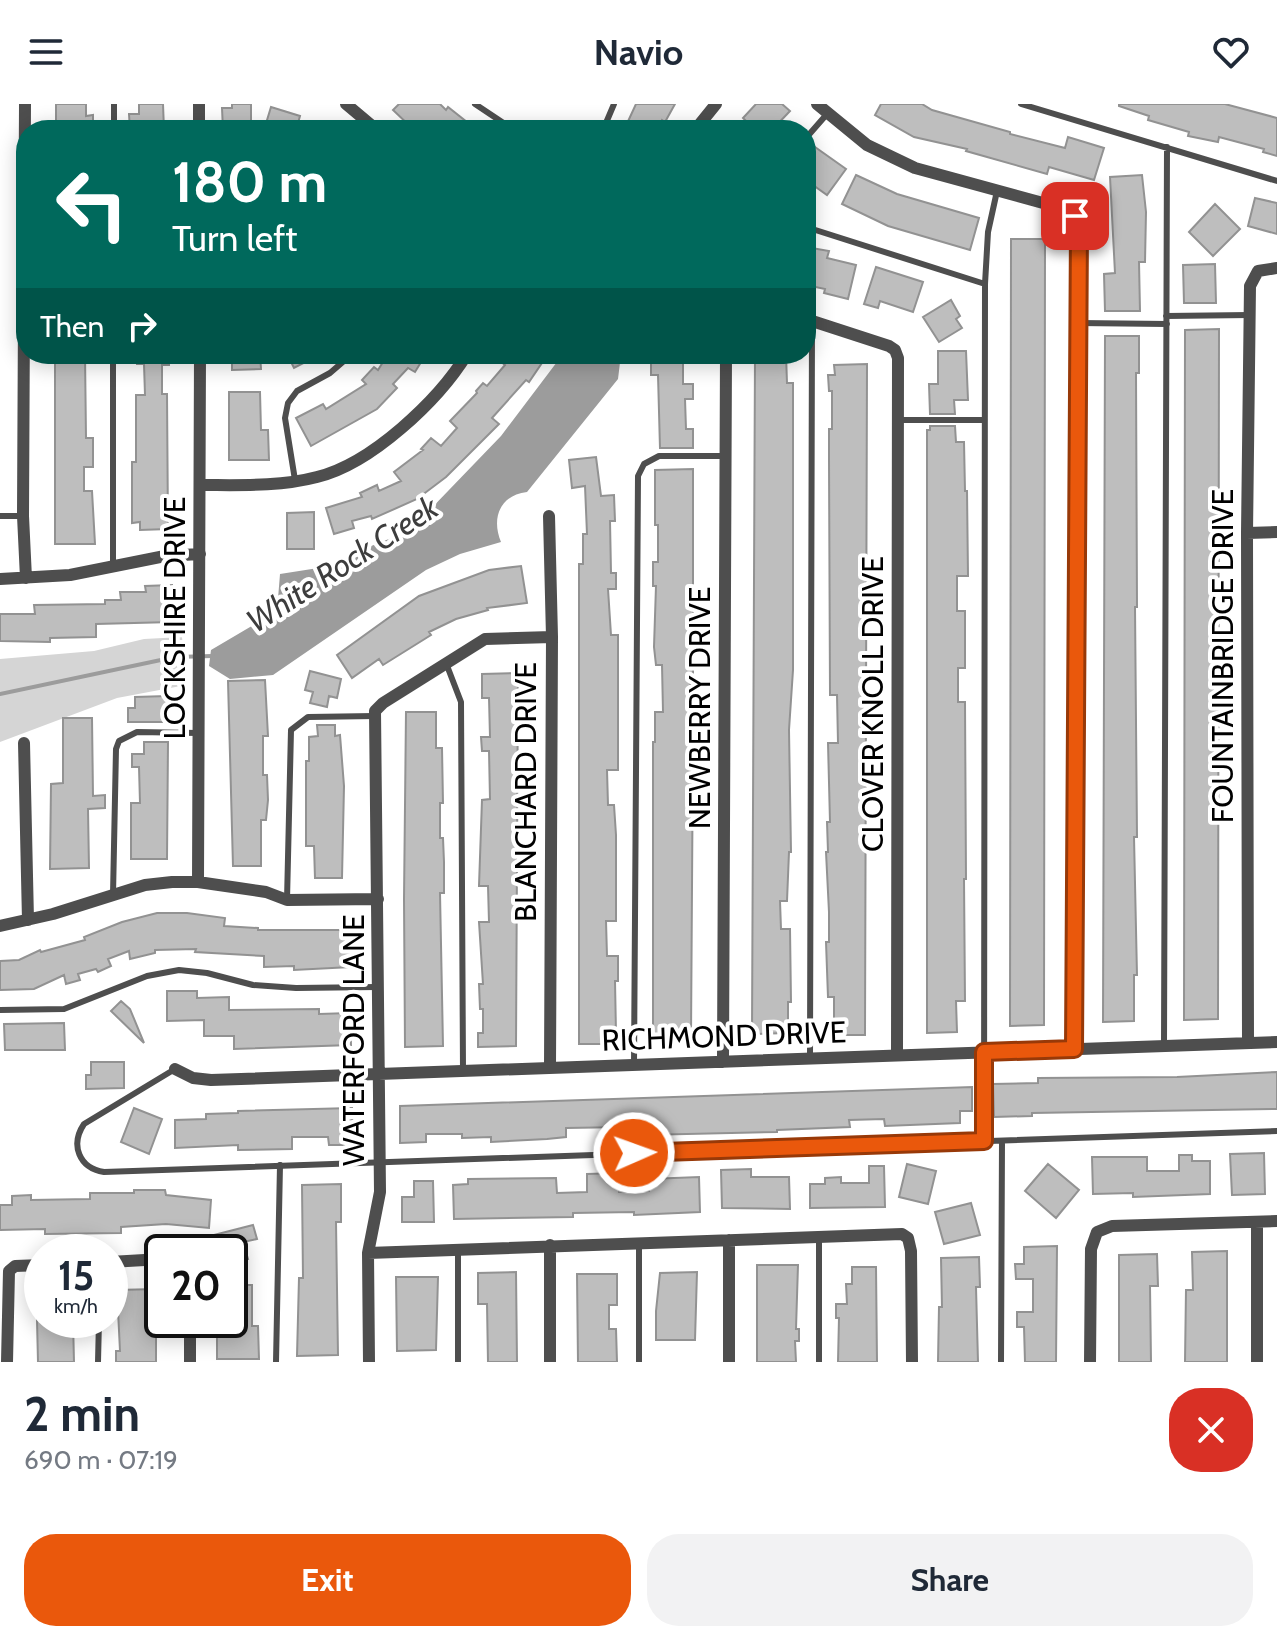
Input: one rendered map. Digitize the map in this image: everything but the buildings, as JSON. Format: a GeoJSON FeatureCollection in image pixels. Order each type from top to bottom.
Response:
{"type":"FeatureCollection","features":[{"type":"Feature","properties":{"kind":"street"},"geometry":{"type":"LineString","coordinates":[[346,104],[365,120]]}},
{"type":"Feature","properties":{"kind":"street"},"geometry":{"type":"LineString","coordinates":[[703,120],[716,104]]}},
{"type":"Feature","properties":{"kind":"street"},"geometry":{"type":"LineString","coordinates":[[817,104],[867,145],[915,168],[1065,209],[1075,216],[1079,227],[1074,1049]]}},
{"type":"Feature","properties":{"kind":"street","name":"FOUNTAINBRIDGE DRIVE"},"geometry":{"type":"LineString","coordinates":[[1248,1043],[1250,286],[1258,271],[1277,268]]}},
{"type":"Feature","properties":{"kind":"street","name":"CLOVER KNOLL DRIVE"},"geometry":{"type":"LineString","coordinates":[[816,322],[889,346],[897,352],[897,1055]]}},
{"type":"Feature","properties":{"kind":"street"},"geometry":{"type":"LineString","coordinates":[[24,364],[26,578]]}},
{"type":"Feature","properties":{"kind":"street","name":"LOCKSHIRE DRIVE"},"geometry":{"type":"LineString","coordinates":[[198,882],[200,364]]}},
{"type":"Feature","properties":{"kind":"street"},"geometry":{"type":"LineString","coordinates":[[200,485],[263,485],[319,477],[376,448],[402,428],[459,364]]}},
{"type":"Feature","properties":{"kind":"street","name":"NEWBERRY DRIVE"},"geometry":{"type":"LineString","coordinates":[[723,1062],[726,364]]}},
{"type":"Feature","properties":{"kind":"street","name":"BLANCHARD DRIVE"},"geometry":{"type":"LineString","coordinates":[[549,516],[552,637],[550,1068]]}},
{"type":"Feature","properties":{"kind":"street"},"geometry":{"type":"LineString","coordinates":[[1247,533],[1277,532]]}},
{"type":"Feature","properties":{"kind":"street"},"geometry":{"type":"LineString","coordinates":[[0,579],[70,575],[165,556],[200,554]]}},
{"type":"Feature","properties":{"kind":"street"},"geometry":{"type":"LineString","coordinates":[[375,716],[377,707],[485,639],[552,637]]}},
{"type":"Feature","properties":{"kind":"street","name":"WATERFORD LANE"},"geometry":{"type":"LineString","coordinates":[[369,1362],[368,1253],[380,1192],[375,716]]}},
{"type":"Feature","properties":{"kind":"street"},"geometry":{"type":"LineString","coordinates":[[24,743],[28,920]]}},
{"type":"Feature","properties":{"kind":"street"},"geometry":{"type":"LineString","coordinates":[[0,926],[145,885],[198,882],[266,892],[287,900],[378,899]]}},
{"type":"Feature","properties":{"kind":"street","name":"RICHMOND DRIVE"},"geometry":{"type":"LineString","coordinates":[[175,1069],[193,1078],[211,1080],[1277,1042]]}},
{"type":"Feature","properties":{"kind":"street"},"geometry":{"type":"LineString","coordinates":[[1090,1362],[1091,1249],[1097,1232],[1112,1226],[1277,1221]]}},
{"type":"Feature","properties":{"kind":"street"},"geometry":{"type":"LineString","coordinates":[[1257,1222],[1257,1362]]}},
{"type":"Feature","properties":{"kind":"street"},"geometry":{"type":"LineString","coordinates":[[368,1253],[902,1234],[908,1238],[911,1251],[912,1362]]}},
{"type":"Feature","properties":{"kind":"street"},"geometry":{"type":"LineString","coordinates":[[729,1240],[729,1362]]}},
{"type":"Feature","properties":{"kind":"street"},"geometry":{"type":"LineString","coordinates":[[550,1245],[550,1362]]}},
{"type":"Feature","properties":{"kind":"street"},"geometry":{"type":"LineString","coordinates":[[7,1362],[8,1281],[11,1268],[24,1265]]}},
{"type":"Feature","properties":{"kind":"street"},"geometry":{"type":"LineString","coordinates":[[190,1338],[190,1362]]}},
{"type":"Feature","properties":{"kind":"lane"},"geometry":{"type":"LineString","coordinates":[[475,104],[499,120]]}},
{"type":"Feature","properties":{"kind":"lane"},"geometry":{"type":"LineString","coordinates":[[1021,104],[1277,181]]}},
{"type":"Feature","properties":{"kind":"lane"},"geometry":{"type":"LineString","coordinates":[[816,127],[827,114]]}},
{"type":"Feature","properties":{"kind":"lane"},"geometry":{"type":"LineString","coordinates":[[1164,1046],[1167,147]]}},
{"type":"Feature","properties":{"kind":"lane"},"geometry":{"type":"LineString","coordinates":[[984,1141],[985,284],[988,232],[997,191]]}},
{"type":"Feature","properties":{"kind":"lane"},"geometry":{"type":"LineString","coordinates":[[816,230],[985,284]]}},
{"type":"Feature","properties":{"kind":"lane"},"geometry":{"type":"LineString","coordinates":[[1078,323],[1250,315]]}},
{"type":"Feature","properties":{"kind":"lane"},"geometry":{"type":"LineString","coordinates":[[113,364],[113,565]]}},
{"type":"Feature","properties":{"kind":"lane"},"geometry":{"type":"LineString","coordinates":[[295,481],[285,418],[288,403],[297,391],[340,364]]}},
{"type":"Feature","properties":{"kind":"lane"},"geometry":{"type":"LineString","coordinates":[[809,364],[810,1059]]}},
{"type":"Feature","properties":{"kind":"lane"},"geometry":{"type":"LineString","coordinates":[[898,420],[984,420]]}},
{"type":"Feature","properties":{"kind":"lane"},"geometry":{"type":"LineString","coordinates":[[634,1065],[638,476],[644,464],[659,456],[726,456]]}},
{"type":"Feature","properties":{"kind":"lane"},"geometry":{"type":"LineString","coordinates":[[0,516],[23,516]]}},
{"type":"Feature","properties":{"kind":"lane"},"geometry":{"type":"LineString","coordinates":[[446,663],[461,702],[463,1071]]}},
{"type":"Feature","properties":{"kind":"lane"},"geometry":{"type":"LineString","coordinates":[[287,900],[291,730],[302,719],[314,716],[375,716]]}},
{"type":"Feature","properties":{"kind":"lane"},"geometry":{"type":"LineString","coordinates":[[113,895],[117,744],[123,737],[137,732],[200,733]]}},
{"type":"Feature","properties":{"kind":"lane"},"geometry":{"type":"LineString","coordinates":[[0,1010],[64,1009],[147,976],[179,970],[207,973],[253,985],[377,987]]}},
{"type":"Feature","properties":{"kind":"lane"},"geometry":{"type":"LineString","coordinates":[[175,1069],[84,1124],[77,1148],[87,1166],[104,1172],[1277,1131]]}},
{"type":"Feature","properties":{"kind":"lane"},"geometry":{"type":"LineString","coordinates":[[1001,1362],[1002,1141]]}},
{"type":"Feature","properties":{"kind":"lane"},"geometry":{"type":"LineString","coordinates":[[276,1362],[280,1165]]}},
{"type":"Feature","properties":{"kind":"lane"},"geometry":{"type":"LineString","coordinates":[[819,1236],[819,1362]]}},
{"type":"Feature","properties":{"kind":"lane"},"geometry":{"type":"LineString","coordinates":[[639,1242],[639,1362]]}},
{"type":"Feature","properties":{"kind":"lane"},"geometry":{"type":"LineString","coordinates":[[458,1249],[458,1362]]}},
{"type":"Feature","properties":{"kind":"lane"},"geometry":{"type":"LineString","coordinates":[[98,1362],[99,1338]]}},
{"type":"Feature","properties":{"kind":"shaded area"},"geometry":{"type":"Polygon","coordinates":[[[182,637],[186,685],[117,698],[0,742],[0,659],[94,651],[144,639],[182,637]]]}},
{"type":"Feature","properties":{"kind":"water"},"geometry":{"type":"Polygon","coordinates":[[[555,364],[620,364],[618,379],[527,492],[504,503],[497,524],[501,542],[460,554],[426,570],[273,675],[230,679],[209,666],[211,650],[277,611],[280,574],[331,566],[399,535],[422,518],[501,436],[555,364]]]}},
{"type":"Feature","properties":{"kind":"waterway","name":"White Rock Creek"},"geometry":{"type":"LineString","coordinates":[[0,694],[175,657],[213,656]]}},
{"type":"Feature","properties":{"kind":"route"},"geometry":{"type":"LineString","coordinates":[[634,1153],[984,1141],[984,1052],[1074,1049],[1079,227],[1075,216]]}}]}
